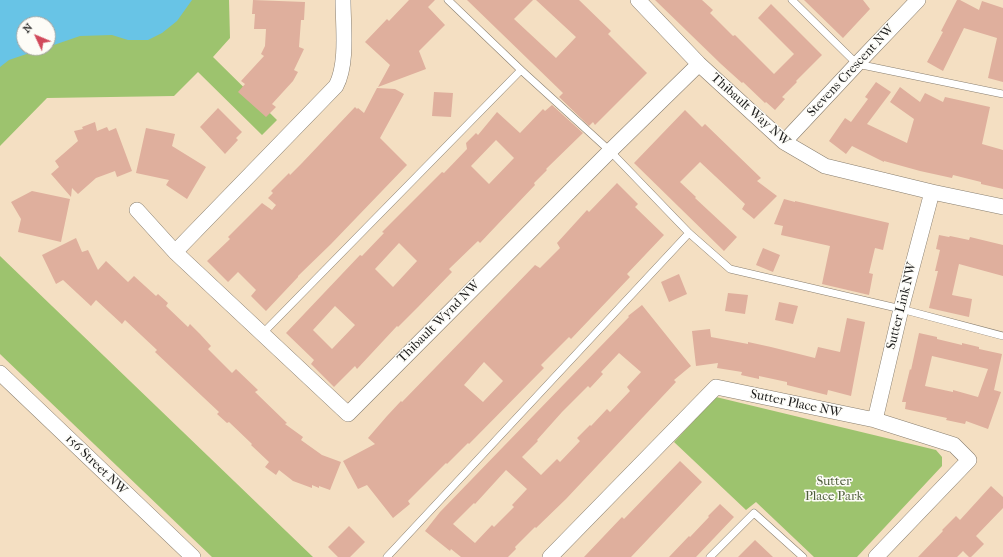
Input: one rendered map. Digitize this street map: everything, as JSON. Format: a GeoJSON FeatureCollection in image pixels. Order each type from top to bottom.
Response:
{"type":"FeatureCollection","features":[{"type":"Feature","properties":{"kind":"street"},"geometry":{"type":"LineString","coordinates":[[175,252],[336,86],[340,78],[343,63],[343,0]]}},
{"type":"Feature","properties":{"kind":"street","name":"Thibault Way NW"},"geometry":{"type":"LineString","coordinates":[[638,0],[699,64],[784,142],[825,166],[932,192],[1003,207]]}},
{"type":"Feature","properties":{"kind":"street","name":"Stevens Crescent NW"},"geometry":{"type":"LineString","coordinates":[[784,142],[918,0]]}},
{"type":"Feature","properties":{"kind":"street","name":"Thibault Wynd NW"},"geometry":{"type":"LineString","coordinates":[[137,210],[175,252],[348,414],[610,151],[699,64]]}},
{"type":"Feature","properties":{"kind":"street","name":"Sutter Link NW"},"geometry":{"type":"LineString","coordinates":[[875,420],[901,309],[932,192]]}},
{"type":"Feature","properties":{"kind":"street","name":"156 Street NW"},"geometry":{"type":"LineString","coordinates":[[0,373],[193,557]]}},
{"type":"Feature","properties":{"kind":"street","name":"Sutter Place NW"},"geometry":{"type":"LineString","coordinates":[[550,557],[716,387],[875,420],[954,445],[969,460],[876,557]]}},
{"type":"Feature","properties":{"kind":"lane"},"geometry":{"type":"LineString","coordinates":[[448,0],[521,70],[610,151],[689,234],[730,269],[901,309],[1003,336]]}},
{"type":"Feature","properties":{"kind":"lane"},"geometry":{"type":"LineString","coordinates":[[792,0],[857,64],[1003,94]]}},
{"type":"Feature","properties":{"kind":"lane"},"geometry":{"type":"LineString","coordinates":[[262,334],[521,70]]}},
{"type":"Feature","properties":{"kind":"lane"},"geometry":{"type":"LineString","coordinates":[[387,557],[689,234]]}},
{"type":"Feature","properties":{"kind":"lane"},"geometry":{"type":"LineString","coordinates":[[710,557],[754,513],[803,557]]}},
{"type":"Feature","properties":{"kind":"green space"},"geometry":{"type":"Polygon","coordinates":[[[0,0],[229,0],[230,38],[213,57],[277,120],[262,135],[198,72],[174,96],[47,98],[0,146],[0,0]]]}},
{"type":"Feature","properties":{"kind":"green space"},"geometry":{"type":"Polygon","coordinates":[[[0,256],[313,557],[212,557],[0,354],[0,256]]]}},
{"type":"Feature","properties":{"kind":"green space","name":"Sutter Place Park"},"geometry":{"type":"Polygon","coordinates":[[[716,397],[936,450],[942,457],[942,466],[857,557],[814,557],[756,502],[746,510],[674,442],[716,397]]]}},
{"type":"Feature","properties":{"kind":"water"},"geometry":{"type":"Polygon","coordinates":[[[0,0],[192,0],[177,21],[162,33],[148,40],[128,40],[112,35],[80,36],[56,44],[56,16],[16,16],[16,56],[21,56],[9,60],[0,67],[0,0]]]}},
{"type":"Feature","properties":{"kind":"building"},"geometry":{"type":"Polygon","coordinates":[[[253,0],[305,2],[304,20],[301,20],[299,47],[304,49],[294,70],[298,72],[293,81],[272,104],[276,107],[266,117],[238,92],[245,84],[241,81],[264,56],[261,54],[265,46],[266,29],[254,29],[255,14],[252,14],[253,0]]]}},
{"type":"Feature","properties":{"kind":"building"},"geometry":{"type":"Polygon","coordinates":[[[409,0],[435,0],[428,7],[445,25],[419,51],[426,69],[378,87],[390,65],[365,42],[387,19],[389,21],[409,0]]]}},
{"type":"Feature","properties":{"kind":"building"},"geometry":{"type":"Polygon","coordinates":[[[467,0],[533,0],[514,19],[556,58],[576,37],[536,0],[579,0],[611,31],[608,34],[647,73],[595,125],[593,122],[589,126],[559,97],[563,93],[467,0]]]}},
{"type":"Feature","properties":{"kind":"building"},"geometry":{"type":"Polygon","coordinates":[[[655,0],[702,0],[713,10],[710,13],[733,36],[735,35],[774,74],[794,54],[758,18],[771,4],[822,55],[782,97],[785,99],[775,110],[721,64],[655,0]]]}},
{"type":"Feature","properties":{"kind":"building"},"geometry":{"type":"Polygon","coordinates":[[[804,0],[863,0],[870,9],[843,38],[804,0]]]}},
{"type":"Feature","properties":{"kind":"building"},"geometry":{"type":"Polygon","coordinates":[[[957,0],[960,0],[979,10],[982,1],[1003,8],[1003,82],[988,78],[997,38],[964,28],[943,71],[927,62],[943,32],[941,31],[957,0]]]}},
{"type":"Feature","properties":{"kind":"building"},"geometry":{"type":"Polygon","coordinates":[[[876,82],[891,92],[867,124],[907,143],[914,119],[890,102],[900,87],[920,102],[925,93],[943,102],[945,97],[990,107],[982,144],[1003,150],[1003,189],[953,175],[952,178],[884,162],[852,146],[846,154],[829,141],[845,118],[851,122],[868,99],[865,97],[876,82]]]}},
{"type":"Feature","properties":{"kind":"building"},"geometry":{"type":"Polygon","coordinates":[[[377,88],[395,89],[404,94],[380,138],[407,165],[298,276],[266,311],[251,296],[256,290],[238,272],[228,282],[207,261],[230,239],[228,237],[262,203],[272,210],[276,205],[268,198],[273,193],[271,191],[289,173],[290,175],[302,163],[355,107],[364,113],[377,88]]]}},
{"type":"Feature","properties":{"kind":"building"},"geometry":{"type":"Polygon","coordinates":[[[434,92],[453,93],[451,117],[432,116],[434,92]]]}},
{"type":"Feature","properties":{"kind":"building"},"geometry":{"type":"Polygon","coordinates":[[[552,105],[583,133],[546,169],[547,170],[534,183],[535,185],[480,243],[478,241],[449,269],[452,272],[418,307],[398,327],[397,326],[357,369],[355,366],[334,387],[311,364],[314,360],[286,333],[360,255],[362,256],[384,233],[382,232],[467,149],[466,143],[476,133],[478,135],[497,112],[520,133],[543,109],[545,111],[552,105]],[[496,140],[471,166],[489,184],[514,158],[496,140]],[[399,243],[375,269],[393,287],[417,261],[399,243]],[[335,306],[313,330],[332,349],[355,325],[335,306]]]}},
{"type":"Feature","properties":{"kind":"building"},"geometry":{"type":"Polygon","coordinates":[[[218,108],[242,132],[236,138],[238,140],[225,154],[200,127],[218,108]]]}},
{"type":"Feature","properties":{"kind":"building"},"geometry":{"type":"Polygon","coordinates":[[[685,110],[702,127],[705,124],[761,178],[757,181],[777,196],[754,219],[742,209],[745,204],[700,162],[680,182],[737,237],[724,251],[634,163],[685,110]]]}},
{"type":"Feature","properties":{"kind":"building"},"geometry":{"type":"Polygon","coordinates":[[[95,122],[97,131],[107,127],[109,131],[116,128],[132,171],[117,177],[115,171],[96,178],[78,194],[72,188],[71,197],[51,174],[59,167],[55,161],[78,141],[74,131],[83,129],[82,127],[95,122]]]}},
{"type":"Feature","properties":{"kind":"building"},"geometry":{"type":"Polygon","coordinates":[[[146,128],[175,134],[172,146],[206,167],[187,199],[166,185],[169,180],[136,173],[146,128]]]}},
{"type":"Feature","properties":{"kind":"building"},"geometry":{"type":"Polygon","coordinates":[[[617,183],[638,204],[635,207],[664,235],[627,274],[630,277],[571,339],[569,337],[541,365],[544,368],[469,444],[468,443],[447,464],[446,463],[408,501],[410,504],[393,518],[367,485],[358,489],[343,461],[375,444],[368,438],[387,416],[535,265],[540,268],[560,248],[557,243],[587,210],[589,212],[617,183]],[[484,362],[464,385],[483,402],[503,381],[484,362]]]}},
{"type":"Feature","properties":{"kind":"building"},"geometry":{"type":"Polygon","coordinates":[[[32,191],[70,199],[61,242],[18,232],[21,219],[11,202],[32,191]]]}},
{"type":"Feature","properties":{"kind":"building"},"geometry":{"type":"Polygon","coordinates":[[[784,199],[889,223],[883,250],[875,248],[869,273],[873,274],[869,295],[822,284],[830,246],[781,235],[783,226],[774,224],[784,199]]]}},
{"type":"Feature","properties":{"kind":"building"},"geometry":{"type":"Polygon","coordinates":[[[939,235],[969,240],[970,237],[1003,245],[1003,276],[959,264],[952,295],[972,299],[969,317],[929,308],[938,271],[935,271],[940,250],[936,249],[939,235]]]}},
{"type":"Feature","properties":{"kind":"building"},"geometry":{"type":"Polygon","coordinates":[[[76,238],[82,252],[88,250],[98,270],[106,261],[128,282],[134,276],[156,296],[158,294],[168,303],[166,306],[188,327],[190,324],[200,334],[211,346],[208,349],[232,373],[236,369],[258,390],[255,392],[287,423],[285,424],[303,437],[301,440],[322,455],[341,462],[330,490],[312,485],[312,488],[293,481],[279,470],[276,475],[265,467],[269,462],[251,445],[252,444],[229,422],[227,423],[217,414],[219,412],[155,352],[157,350],[125,320],[122,324],[96,300],[91,306],[63,280],[56,284],[42,255],[76,238]]]}},
{"type":"Feature","properties":{"kind":"building"},"geometry":{"type":"Polygon","coordinates":[[[763,248],[780,255],[773,272],[756,265],[763,248]]]}},
{"type":"Feature","properties":{"kind":"building"},"geometry":{"type":"Polygon","coordinates":[[[679,274],[687,294],[669,302],[661,282],[679,274]]]}},
{"type":"Feature","properties":{"kind":"building"},"geometry":{"type":"Polygon","coordinates":[[[728,293],[748,295],[745,314],[725,311],[728,293]]]}},
{"type":"Feature","properties":{"kind":"building"},"geometry":{"type":"Polygon","coordinates":[[[779,302],[798,306],[793,324],[775,320],[779,302]]]}},
{"type":"Feature","properties":{"kind":"building"},"geometry":{"type":"Polygon","coordinates":[[[642,305],[691,366],[674,380],[676,382],[566,499],[515,547],[516,549],[508,557],[461,557],[451,549],[450,551],[425,531],[440,512],[629,317],[628,316],[642,305]],[[619,353],[601,372],[603,374],[590,388],[588,386],[562,412],[537,440],[538,441],[522,457],[541,475],[557,459],[560,462],[580,441],[577,438],[607,409],[610,412],[630,391],[627,387],[641,372],[619,353]],[[506,470],[475,504],[474,503],[453,524],[475,543],[492,525],[494,527],[514,507],[512,505],[527,489],[506,470]]]}},
{"type":"Feature","properties":{"kind":"building"},"geometry":{"type":"Polygon","coordinates":[[[847,318],[865,322],[851,396],[828,390],[827,395],[787,385],[787,382],[759,376],[759,379],[741,375],[742,372],[717,368],[718,363],[696,366],[692,331],[710,329],[711,337],[748,344],[748,342],[815,358],[818,347],[840,352],[847,318]]]}},
{"type":"Feature","properties":{"kind":"building"},"geometry":{"type":"Polygon","coordinates":[[[919,333],[937,337],[937,339],[962,345],[962,343],[979,347],[979,349],[1002,354],[994,390],[1001,392],[988,429],[966,421],[965,424],[946,420],[947,418],[905,409],[906,402],[902,402],[910,369],[911,370],[919,333]],[[932,356],[925,386],[953,392],[953,390],[978,397],[988,369],[932,356]]]}},
{"type":"Feature","properties":{"kind":"building"},"geometry":{"type":"Polygon","coordinates":[[[680,461],[702,482],[631,557],[584,557],[622,517],[624,519],[680,461]]]}},
{"type":"Feature","properties":{"kind":"building"},"geometry":{"type":"Polygon","coordinates":[[[991,486],[1003,497],[1003,508],[976,536],[984,544],[971,557],[963,551],[957,557],[918,557],[956,516],[960,520],[991,486]]]}},
{"type":"Feature","properties":{"kind":"building"},"geometry":{"type":"Polygon","coordinates":[[[720,504],[734,517],[696,557],[669,557],[689,536],[690,537],[720,504]]]}},
{"type":"Feature","properties":{"kind":"building"},"geometry":{"type":"Polygon","coordinates":[[[349,526],[365,542],[350,557],[338,557],[328,547],[349,526]]]}},
{"type":"Feature","properties":{"kind":"building"},"geometry":{"type":"Polygon","coordinates":[[[755,540],[773,557],[738,557],[755,540]]]}}]}
